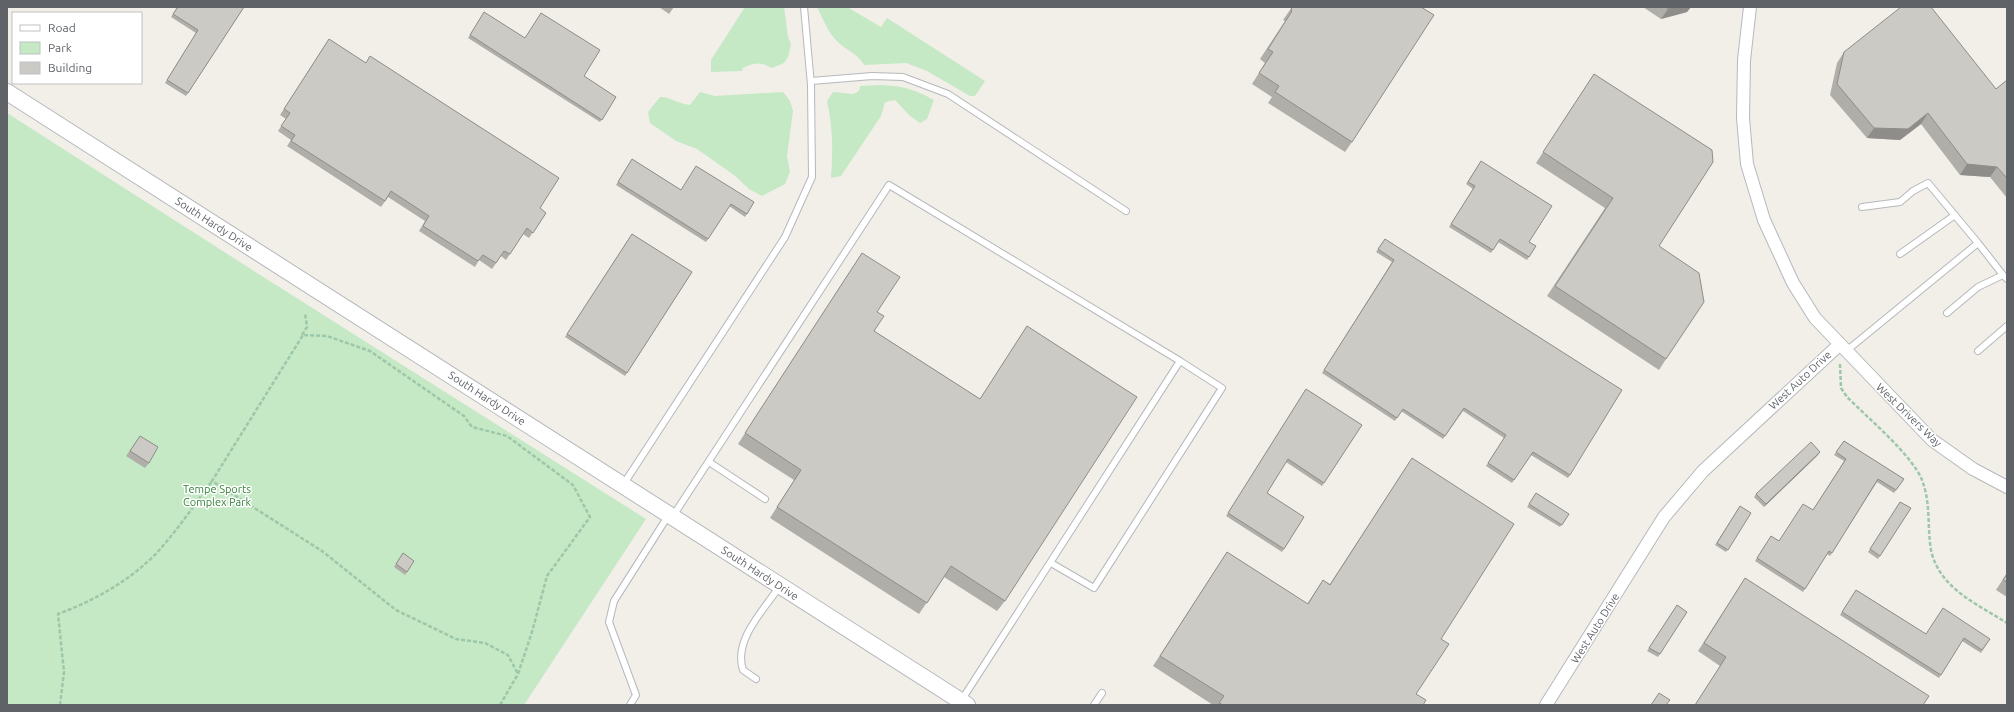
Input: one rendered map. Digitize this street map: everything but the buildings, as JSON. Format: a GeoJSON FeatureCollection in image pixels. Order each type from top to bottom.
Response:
{"type":"FeatureCollection","features":[{"type":"Feature","properties":{"kind":"street","name":"West Auto Drive"},"geometry":{"type":"LineString","coordinates":[[1546,705],[1664,517],[1704,471],[1842,348],[1815,318],[1793,283],[1764,220],[1747,164],[1743,118],[1744,60],[1750,7]]}},
{"type":"Feature","properties":{"kind":"street","name":"South Hardy Drive"},"geometry":{"type":"LineString","coordinates":[[7,92],[964,703]]}},
{"type":"Feature","properties":{"kind":"street","name":"West Drivers Way"},"geometry":{"type":"LineString","coordinates":[[1842,348],[1932,440],[1973,469],[2007,486]]}},
{"type":"Feature","properties":{"kind":"lane"},"geometry":{"type":"LineString","coordinates":[[623,485],[784,237],[812,177],[811,81],[804,7]]}},
{"type":"Feature","properties":{"kind":"lane"},"geometry":{"type":"LineString","coordinates":[[811,81],[872,76],[903,78],[948,94],[1126,211]]}},
{"type":"Feature","properties":{"kind":"lane"},"geometry":{"type":"LineString","coordinates":[[1862,207],[1900,202],[1912,191],[1928,183],[2005,277],[1978,287],[1947,313]]}},
{"type":"Feature","properties":{"kind":"lane"},"geometry":{"type":"LineString","coordinates":[[630,705],[636,694],[609,622],[614,601],[709,462],[889,185],[1222,388],[1094,588],[1051,563]]}},
{"type":"Feature","properties":{"kind":"lane"},"geometry":{"type":"LineString","coordinates":[[1900,254],[1955,215]]}},
{"type":"Feature","properties":{"kind":"lane"},"geometry":{"type":"LineString","coordinates":[[1842,348],[1978,244]]}},
{"type":"Feature","properties":{"kind":"lane"},"geometry":{"type":"LineString","coordinates":[[1978,351],[2007,326]]}},
{"type":"Feature","properties":{"kind":"lane"},"geometry":{"type":"LineString","coordinates":[[964,703],[1051,563],[1180,361]]}},
{"type":"Feature","properties":{"kind":"lane"},"geometry":{"type":"LineString","coordinates":[[709,462],[764,499]]}},
{"type":"Feature","properties":{"kind":"lane"},"geometry":{"type":"LineString","coordinates":[[756,679],[743,670],[740,656],[742,648],[749,632],[780,585]]}},
{"type":"Feature","properties":{"kind":"lane"},"geometry":{"type":"LineString","coordinates":[[1094,705],[1102,693]]}},
{"type":"Feature","properties":{"kind":"path"},"geometry":{"type":"LineString","coordinates":[[60,705],[64,672],[58,614],[81,606],[112,589],[162,548],[212,481],[303,335],[307,327],[305,313]]}},
{"type":"Feature","properties":{"kind":"path"},"geometry":{"type":"LineString","coordinates":[[303,335],[327,336],[370,351],[464,416],[472,427],[507,436],[573,485],[590,517],[547,576],[532,632],[518,674],[500,705]]}},
{"type":"Feature","properties":{"kind":"path"},"geometry":{"type":"LineString","coordinates":[[1840,379],[1841,388],[1847,397],[1903,453],[1916,469],[1922,481],[1928,504],[1931,550],[1937,567],[1947,583],[1962,595],[2007,623]]}},
{"type":"Feature","properties":{"kind":"path"},"geometry":{"type":"LineString","coordinates":[[212,481],[322,551],[396,610],[456,639],[485,643],[508,655],[518,674]]}},
{"type":"Feature","properties":{"kind":"green space"},"geometry":{"type":"Polygon","coordinates":[[[745,7],[784,7],[788,37],[791,44],[788,57],[784,63],[772,68],[754,64],[743,68],[742,71],[711,72],[711,60],[745,7]]]}},
{"type":"Feature","properties":{"kind":"green space"},"geometry":{"type":"Polygon","coordinates":[[[817,7],[847,7],[881,27],[887,18],[985,81],[975,96],[970,96],[927,71],[906,63],[864,65],[855,54],[833,37],[817,7]]]}},
{"type":"Feature","properties":{"kind":"green space"},"geometry":{"type":"Polygon","coordinates":[[[860,86],[896,86],[908,89],[934,100],[927,119],[920,123],[909,115],[895,100],[885,102],[881,116],[841,176],[831,178],[832,140],[827,101],[833,92],[853,94],[859,91],[860,86]]]}},
{"type":"Feature","properties":{"kind":"green space"},"geometry":{"type":"Polygon","coordinates":[[[700,92],[715,96],[783,92],[790,101],[793,111],[787,156],[790,172],[785,184],[762,196],[749,189],[734,175],[697,149],[676,141],[650,123],[648,112],[660,97],[690,105],[700,92]]]}},
{"type":"Feature","properties":{"kind":"green space","name":"Tempe Sports Complex Park"},"geometry":{"type":"Polygon","coordinates":[[[7,113],[646,519],[524,705],[7,705],[7,113]]]}}]}
